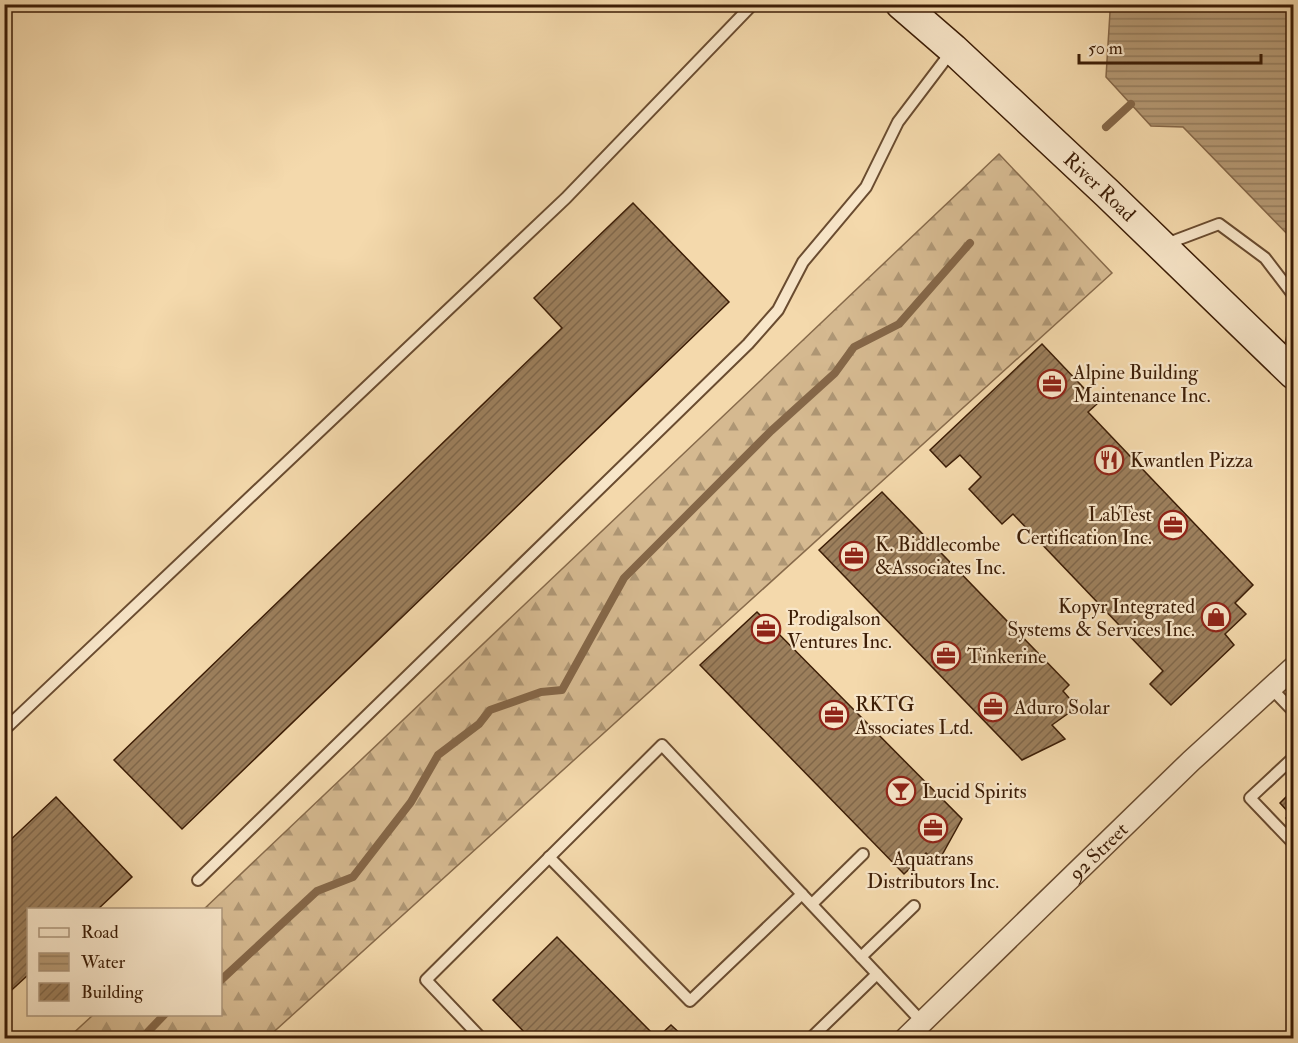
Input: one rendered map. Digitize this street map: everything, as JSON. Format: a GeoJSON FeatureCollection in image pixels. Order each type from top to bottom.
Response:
{"type":"FeatureCollection","features":[{"type":"Feature","properties":{"kind":"main road","name":"River Road"},"geometry":{"type":"LineString","coordinates":[[901,4],[954,49],[1290,370]]}},
{"type":"Feature","properties":{"kind":"street","name":"92 Street"},"geometry":{"type":"LineString","coordinates":[[906,1038],[1191,761],[1293,667]]}},
{"type":"Feature","properties":{"kind":"lane"},"geometry":{"type":"LineString","coordinates":[[4,730],[566,198],[753,4]]}},
{"type":"Feature","properties":{"kind":"lane"},"geometry":{"type":"LineString","coordinates":[[198,880],[748,344],[778,310],[803,262],[866,187],[898,122],[954,49]]}},
{"type":"Feature","properties":{"kind":"lane"},"geometry":{"type":"LineString","coordinates":[[1161,246],[1219,224],[1265,258],[1293,296]]}},
{"type":"Feature","properties":{"kind":"lane"},"geometry":{"type":"LineString","coordinates":[[1290,370],[1293,332]]}},
{"type":"Feature","properties":{"kind":"lane"},"geometry":{"type":"LineString","coordinates":[[1271,688],[1293,712]]}},
{"type":"Feature","properties":{"kind":"lane"},"geometry":{"type":"LineString","coordinates":[[481,1038],[426,980],[662,745],[923,1023]]}},
{"type":"Feature","properties":{"kind":"lane"},"geometry":{"type":"LineString","coordinates":[[1293,758],[1250,798],[1293,844]]}},
{"type":"Feature","properties":{"kind":"lane"},"geometry":{"type":"LineString","coordinates":[[812,904],[863,854]]}},
{"type":"Feature","properties":{"kind":"lane"},"geometry":{"type":"LineString","coordinates":[[549,857],[690,1001],[802,894]]}},
{"type":"Feature","properties":{"kind":"lane"},"geometry":{"type":"LineString","coordinates":[[861,957],[914,906]]}},
{"type":"Feature","properties":{"kind":"lane"},"geometry":{"type":"LineString","coordinates":[[811,1038],[877,974]]}},
{"type":"Feature","properties":{"kind":"green space"},"geometry":{"type":"Polygon","coordinates":[[[999,154],[1112,273],[267,1038],[68,1038],[92,1016],[222,1016],[222,908],[205,908],[999,154]]]}},
{"type":"Feature","properties":{"kind":"water"},"geometry":{"type":"Polygon","coordinates":[[[1104,5],[1293,5],[1293,240],[1183,127],[1151,126],[1106,77],[1110,12],[1104,5]]]}},
{"type":"Feature","properties":{"kind":"building"},"geometry":{"type":"Polygon","coordinates":[[[633,203],[729,302],[182,829],[114,760],[562,328],[534,298],[633,203]]]}},
{"type":"Feature","properties":{"kind":"building"},"geometry":{"type":"Polygon","coordinates":[[[1042,344],[1098,403],[1088,412],[1253,585],[1235,603],[1246,614],[1225,634],[1234,645],[1171,705],[1150,684],[1163,671],[1013,514],[1002,524],[969,489],[981,477],[960,455],[946,467],[930,450],[1042,344]]]}},
{"type":"Feature","properties":{"kind":"building"},"geometry":{"type":"Polygon","coordinates":[[[882,492],[1069,685],[1063,691],[1077,707],[1052,725],[1065,739],[1022,760],[819,550],[882,492]]]}},
{"type":"Feature","properties":{"kind":"building"},"geometry":{"type":"Polygon","coordinates":[[[757,612],[962,819],[937,864],[926,853],[904,874],[700,665],[757,612]]]}},
{"type":"Feature","properties":{"kind":"building"},"geometry":{"type":"Polygon","coordinates":[[[1289,794],[1294,797],[1294,826],[1286,818],[1290,814],[1280,803],[1289,794]]]}},
{"type":"Feature","properties":{"kind":"building"},"geometry":{"type":"Polygon","coordinates":[[[56,797],[132,877],[99,908],[27,908],[27,976],[4,997],[4,846],[56,797]]]}},
{"type":"Feature","properties":{"kind":"building"},"geometry":{"type":"Polygon","coordinates":[[[557,937],[657,1038],[530,1038],[493,1000],[557,937]]]}},
{"type":"Feature","properties":{"kind":"building"},"geometry":{"type":"Polygon","coordinates":[[[671,1025],[685,1038],[657,1038],[671,1025]]]}},
{"type":"Feature","properties":{"kind":"waterway"},"geometry":{"type":"LineString","coordinates":[[1106,127],[1131,104]]}},
{"type":"Feature","properties":{"kind":"waterway"},"geometry":{"type":"LineString","coordinates":[[222,979],[317,891],[353,877],[411,802],[438,755],[479,724],[490,710],[541,692],[562,690],[624,578],[771,431],[835,373],[854,347],[899,324],[970,243]]}},
{"type":"Feature","properties":{"kind":"waterway"},"geometry":{"type":"LineString","coordinates":[[142,1038],[163,1016]]}},
{"type":"Feature","properties":{"kind":"place","name":"Alpine Building Maintenance Inc."},"geometry":{"type":"Point","coordinates":[1052,384]}},
{"type":"Feature","properties":{"kind":"place","name":"Kwantlen Pizza"},"geometry":{"type":"Point","coordinates":[1109,460]}},
{"type":"Feature","properties":{"kind":"place","name":"LabTest Certification Inc."},"geometry":{"type":"Point","coordinates":[1173,525]}},
{"type":"Feature","properties":{"kind":"place","name":"K. Biddlecombe &Associates Inc."},"geometry":{"type":"Point","coordinates":[854,556]}},
{"type":"Feature","properties":{"kind":"place","name":"Kopyr Integrated Systems & Services Inc."},"geometry":{"type":"Point","coordinates":[1216,617]}},
{"type":"Feature","properties":{"kind":"place","name":"Prodigalson Ventures Inc."},"geometry":{"type":"Point","coordinates":[766,629]}},
{"type":"Feature","properties":{"kind":"place","name":"Tinkerine"},"geometry":{"type":"Point","coordinates":[946,656]}},
{"type":"Feature","properties":{"kind":"place","name":"Aduro Solar"},"geometry":{"type":"Point","coordinates":[993,707]}},
{"type":"Feature","properties":{"kind":"place","name":"RKTG Associates Ltd."},"geometry":{"type":"Point","coordinates":[834,715]}},
{"type":"Feature","properties":{"kind":"place","name":"Lucid Spirits"},"geometry":{"type":"Point","coordinates":[901,791]}},
{"type":"Feature","properties":{"kind":"place","name":"Aquatrans Distributors Inc."},"geometry":{"type":"Point","coordinates":[933,828]}}]}
